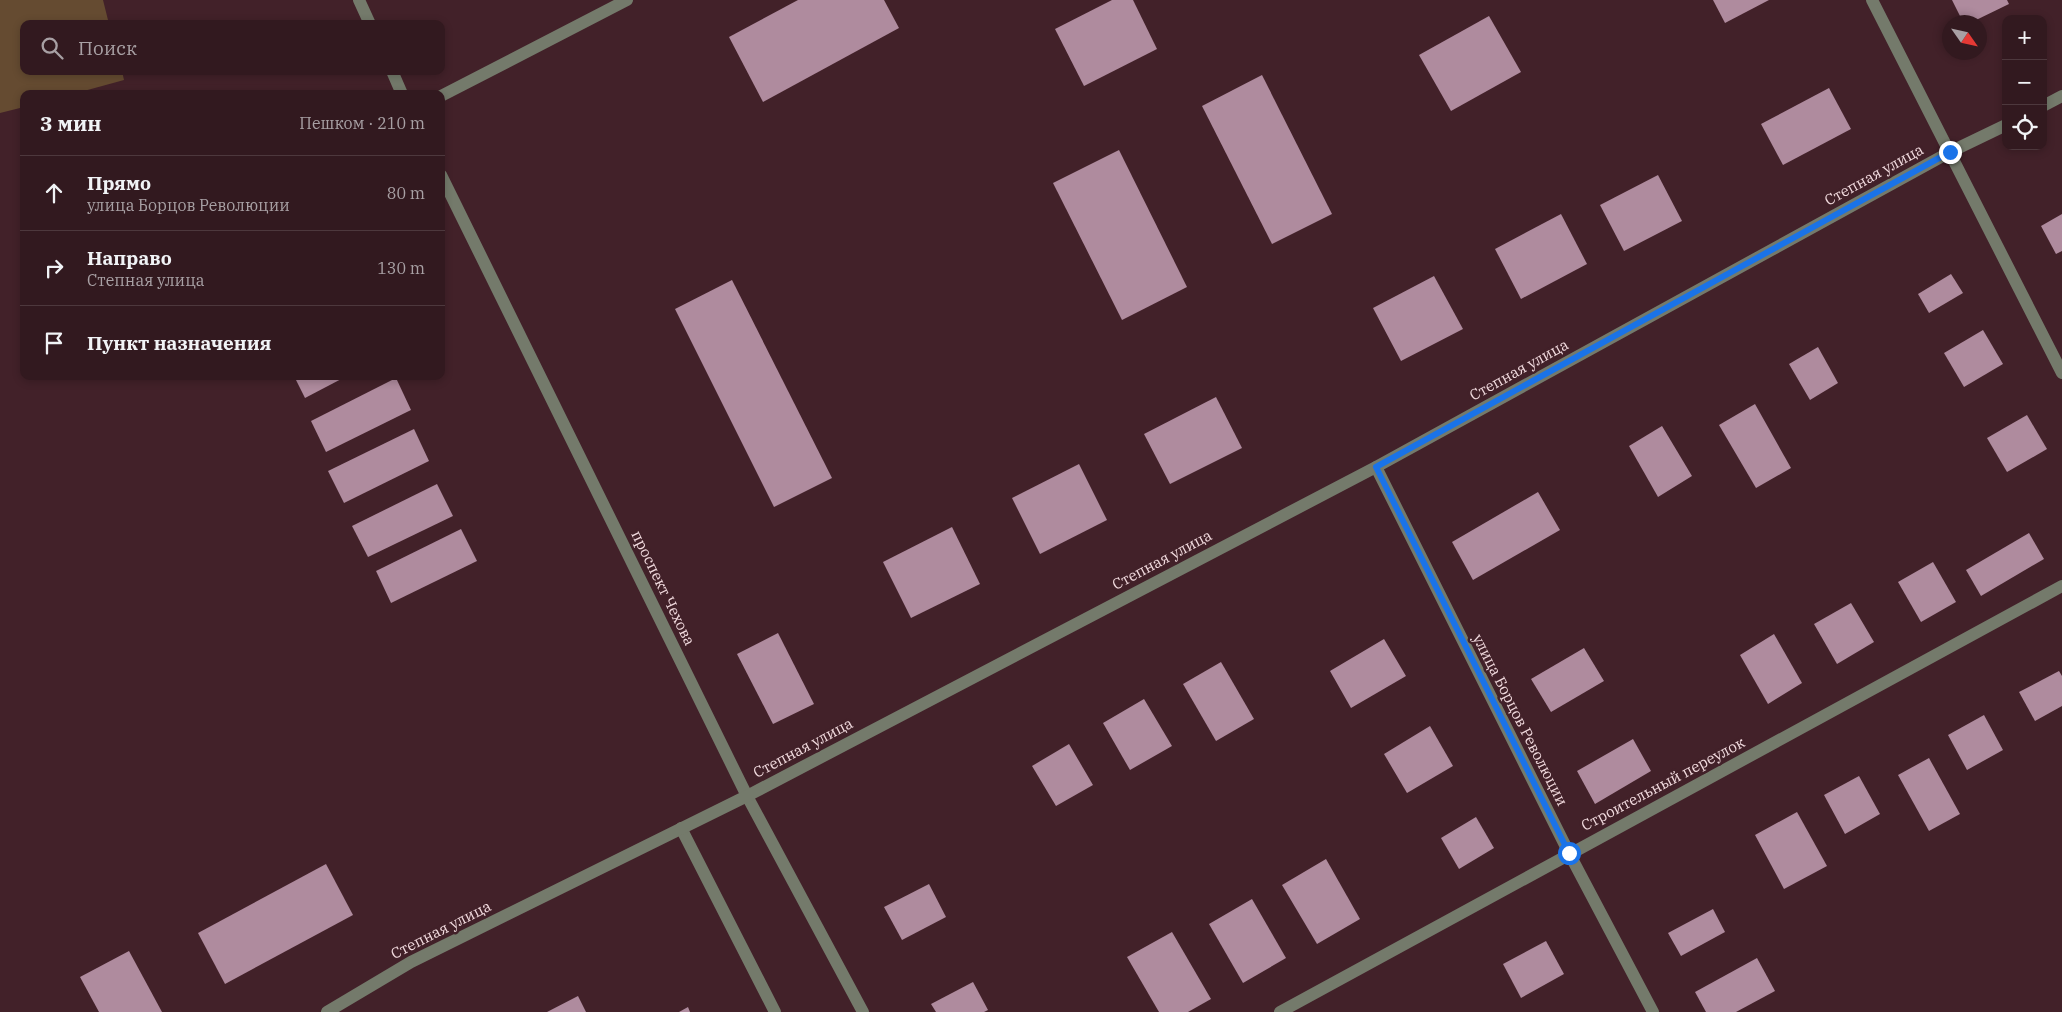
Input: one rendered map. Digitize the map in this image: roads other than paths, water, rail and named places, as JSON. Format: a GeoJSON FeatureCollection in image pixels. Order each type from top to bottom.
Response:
{"type":"FeatureCollection","features":[{"type":"Feature","properties":{"kind":"street"},"geometry":{"type":"LineString","coordinates":[[360,0],[368,20]]}},
{"type":"Feature","properties":{"kind":"street"},"geometry":{"type":"LineString","coordinates":[[445,94],[627,0]]}},
{"type":"Feature","properties":{"kind":"street"},"geometry":{"type":"LineString","coordinates":[[1872,0],[2062,373]]}},
{"type":"Feature","properties":{"kind":"street"},"geometry":{"type":"LineString","coordinates":[[394,75],[400,90]]}},
{"type":"Feature","properties":{"kind":"street"},"geometry":{"type":"LineString","coordinates":[[2045,105],[2062,96]]}},
{"type":"Feature","properties":{"kind":"street","name":"Степная улица"},"geometry":{"type":"LineString","coordinates":[[327,1012],[411,962],[747,796],[1376,467],[1950,152],[2002,126]]}},
{"type":"Feature","properties":{"kind":"street","name":"проспект Чехова"},"geometry":{"type":"LineString","coordinates":[[445,183],[747,796],[863,1012]]}},
{"type":"Feature","properties":{"kind":"street","name":"улица Борцов Революции"},"geometry":{"type":"LineString","coordinates":[[1376,467],[1569,853],[1653,1012]]}},
{"type":"Feature","properties":{"kind":"street","name":"Строительный переулок"},"geometry":{"type":"LineString","coordinates":[[1280,1012],[2062,586]]}},
{"type":"Feature","properties":{"kind":"street"},"geometry":{"type":"LineString","coordinates":[[681,828],[775,1012]]}}]}
